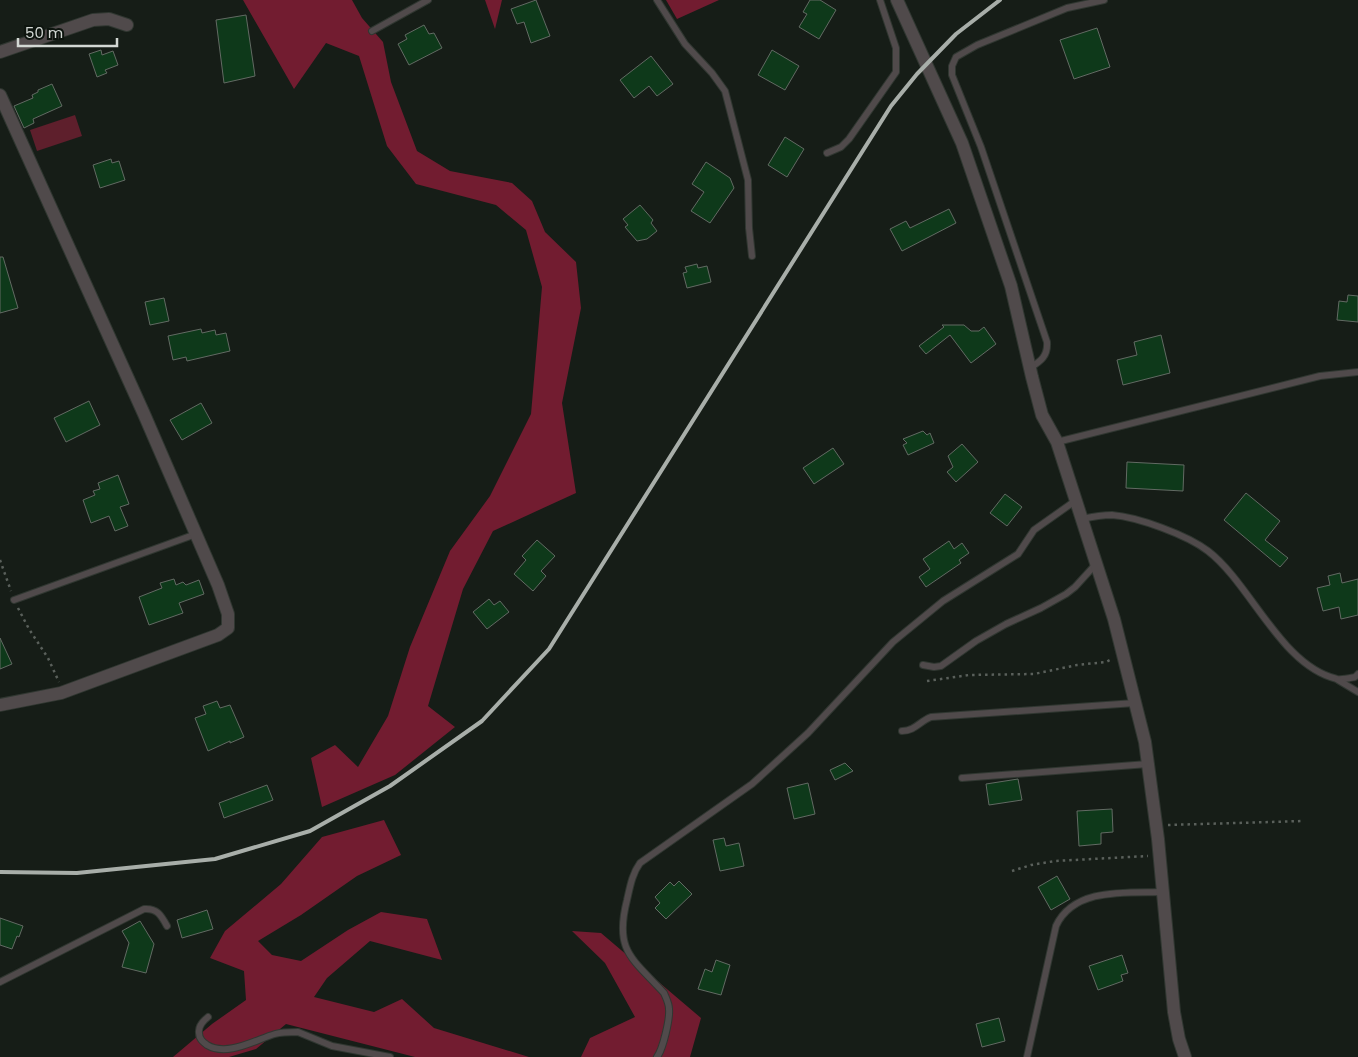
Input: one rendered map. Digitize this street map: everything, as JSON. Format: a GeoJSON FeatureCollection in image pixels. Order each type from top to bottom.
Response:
{"type":"FeatureCollection","features":[{"type":"Feature","properties":{"kind":"street"},"geometry":{"type":"LineString","coordinates":[[897,0],[962,143],[1011,286],[1042,415],[1057,442],[1114,619],[1148,764],[1160,855],[1174,1012],[1179,1039],[1185,1057]]}},
{"type":"Feature","properties":{"kind":"street"},"geometry":{"type":"LineString","coordinates":[[0,52],[93,20],[117,20],[127,25]]}},
{"type":"Feature","properties":{"kind":"street"},"geometry":{"type":"LineString","coordinates":[[0,95],[144,414],[218,585],[228,614],[228,628],[218,635],[61,693],[0,705]]}},
{"type":"Feature","properties":{"kind":"lane"},"geometry":{"type":"LineString","coordinates":[[372,31],[428,0]]}},
{"type":"Feature","properties":{"kind":"lane"},"geometry":{"type":"LineString","coordinates":[[657,0],[685,44],[712,73],[725,91],[748,180],[749,228],[752,256]]}},
{"type":"Feature","properties":{"kind":"lane"},"geometry":{"type":"LineString","coordinates":[[827,153],[841,147],[849,139],[896,72],[896,48],[880,0]]}},
{"type":"Feature","properties":{"kind":"lane"},"geometry":{"type":"LineString","coordinates":[[1030,368],[1046,356],[1048,342],[981,147],[952,75],[952,66],[956,57],[977,44],[1067,8],[1104,0]]}},
{"type":"Feature","properties":{"kind":"lane"},"geometry":{"type":"LineString","coordinates":[[1057,442],[1320,376],[1358,372]]}},
{"type":"Feature","properties":{"kind":"lane"},"geometry":{"type":"LineString","coordinates":[[657,1057],[668,1018],[667,1000],[664,994],[630,956],[624,944],[622,933],[624,914],[633,875],[640,863],[752,784],[808,733],[893,642],[943,601],[1018,554],[1034,530],[1075,501]]}},
{"type":"Feature","properties":{"kind":"lane"},"geometry":{"type":"LineString","coordinates":[[1082,519],[1111,515],[1120,516],[1156,526],[1207,551],[1227,569],[1294,654],[1318,672],[1338,680],[1358,692]]}},
{"type":"Feature","properties":{"kind":"lane"},"geometry":{"type":"LineString","coordinates":[[14,600],[196,534]]}},
{"type":"Feature","properties":{"kind":"lane"},"geometry":{"type":"LineString","coordinates":[[924,665],[941,666],[990,633],[1056,600],[1075,587],[1096,564]]}},
{"type":"Feature","properties":{"kind":"lane"},"geometry":{"type":"LineString","coordinates":[[1338,680],[1356,677],[1358,674]]}},
{"type":"Feature","properties":{"kind":"lane"},"geometry":{"type":"LineString","coordinates":[[902,731],[913,729],[924,719],[931,717],[1135,703]]}},
{"type":"Feature","properties":{"kind":"lane"},"geometry":{"type":"LineString","coordinates":[[962,778],[1148,764]]}},
{"type":"Feature","properties":{"kind":"lane"},"geometry":{"type":"LineString","coordinates":[[1027,1057],[1056,926],[1060,917],[1069,908],[1084,899],[1104,894],[1163,892]]}},
{"type":"Feature","properties":{"kind":"lane"},"geometry":{"type":"LineString","coordinates":[[0,982],[144,909],[149,908],[160,914],[167,926]]}},
{"type":"Feature","properties":{"kind":"lane"},"geometry":{"type":"LineString","coordinates":[[208,1017],[199,1027],[199,1033],[200,1039],[212,1048],[238,1047],[276,1034],[298,1032],[332,1046],[390,1057]]}},
{"type":"Feature","properties":{"kind":"path"},"geometry":{"type":"LineString","coordinates":[[0,560],[14,600],[29,629],[48,658],[58,680],[61,693]]}},
{"type":"Feature","properties":{"kind":"path"},"geometry":{"type":"LineString","coordinates":[[927,681],[969,675],[1034,674],[1077,665],[1106,662],[1122,654]]}},
{"type":"Feature","properties":{"kind":"path"},"geometry":{"type":"LineString","coordinates":[[1156,825],[1304,820]]}},
{"type":"Feature","properties":{"kind":"path"},"geometry":{"type":"LineString","coordinates":[[1012,872],[1020,867],[1055,861],[1160,855]]}},
{"type":"Feature","properties":{"kind":"shaded area"},"geometry":{"type":"Polygon","coordinates":[[[243,0],[352,0],[362,18],[383,42],[391,82],[417,151],[450,171],[512,183],[532,201],[545,232],[576,262],[581,308],[562,403],[576,493],[493,531],[463,589],[428,706],[455,727],[395,775],[322,807],[311,758],[335,745],[358,767],[388,716],[410,647],[450,551],[490,496],[531,414],[542,287],[526,230],[496,205],[416,184],[387,146],[359,56],[326,43],[294,89],[243,0]]]}},
{"type":"Feature","properties":{"kind":"shaded area"},"geometry":{"type":"Polygon","coordinates":[[[485,0],[502,0],[495,29],[485,0]]]}},
{"type":"Feature","properties":{"kind":"shaded area"},"geometry":{"type":"Polygon","coordinates":[[[666,0],[719,0],[677,19],[666,0]]]}},
{"type":"Feature","properties":{"kind":"shaded area"},"geometry":{"type":"Polygon","coordinates":[[[75,115],[82,136],[37,151],[30,130],[75,115]]]}},
{"type":"Feature","properties":{"kind":"shaded area"},"geometry":{"type":"Polygon","coordinates":[[[384,820],[401,855],[357,876],[301,915],[258,941],[272,955],[301,961],[348,930],[381,912],[427,919],[442,960],[370,941],[327,978],[314,997],[374,1012],[402,999],[434,1028],[529,1057],[415,1057],[286,1024],[256,1049],[229,1057],[173,1057],[212,1024],[246,1000],[244,971],[210,958],[225,931],[281,884],[322,837],[384,820]]]}},
{"type":"Feature","properties":{"kind":"shaded area"},"geometry":{"type":"Polygon","coordinates":[[[572,931],[601,933],[701,1018],[690,1057],[581,1057],[590,1038],[635,1017],[605,963],[572,931]]]}},
{"type":"Feature","properties":{"kind":"building"},"geometry":{"type":"Polygon","coordinates":[[[536,0],[550,36],[531,43],[524,22],[517,24],[511,9],[536,0]]]}},
{"type":"Feature","properties":{"kind":"building"},"geometry":{"type":"Polygon","coordinates":[[[810,0],[820,0],[836,10],[819,39],[799,27],[807,14],[803,12],[810,0]]]}},
{"type":"Feature","properties":{"kind":"building"},"geometry":{"type":"Polygon","coordinates":[[[246,15],[255,76],[224,83],[216,20],[246,15]]]}},
{"type":"Feature","properties":{"kind":"building"},"geometry":{"type":"Polygon","coordinates":[[[424,25],[429,34],[434,33],[442,48],[409,65],[398,44],[407,39],[405,35],[424,25]]]}},
{"type":"Feature","properties":{"kind":"building"},"geometry":{"type":"Polygon","coordinates":[[[1097,28],[1110,67],[1074,79],[1060,40],[1097,28]]]}},
{"type":"Feature","properties":{"kind":"building"},"geometry":{"type":"Polygon","coordinates":[[[101,50],[102,55],[113,51],[118,65],[105,70],[107,73],[97,77],[89,54],[101,50]]]}},
{"type":"Feature","properties":{"kind":"building"},"geometry":{"type":"Polygon","coordinates":[[[772,50],[799,66],[785,90],[758,75],[772,50]]]}},
{"type":"Feature","properties":{"kind":"building"},"geometry":{"type":"Polygon","coordinates":[[[651,56],[673,84],[657,96],[649,86],[634,98],[620,80],[651,56]]]}},
{"type":"Feature","properties":{"kind":"building"},"geometry":{"type":"Polygon","coordinates":[[[52,84],[62,106],[33,119],[34,123],[24,128],[14,106],[33,98],[32,95],[38,92],[38,90],[52,84]]]}},
{"type":"Feature","properties":{"kind":"building"},"geometry":{"type":"Polygon","coordinates":[[[785,137],[804,149],[787,177],[768,165],[785,137]]]}},
{"type":"Feature","properties":{"kind":"building"},"geometry":{"type":"Polygon","coordinates":[[[111,159],[112,163],[119,161],[125,180],[100,188],[93,165],[111,159]]]}},
{"type":"Feature","properties":{"kind":"building"},"geometry":{"type":"Polygon","coordinates":[[[706,162],[730,178],[734,188],[710,223],[691,211],[704,192],[692,184],[706,162]]]}},
{"type":"Feature","properties":{"kind":"building"},"geometry":{"type":"Polygon","coordinates":[[[640,205],[653,220],[651,223],[657,231],[647,239],[637,241],[625,227],[628,225],[623,219],[640,205]]]}},
{"type":"Feature","properties":{"kind":"building"},"geometry":{"type":"Polygon","coordinates":[[[949,209],[956,223],[902,251],[890,229],[906,221],[910,228],[949,209]]]}},
{"type":"Feature","properties":{"kind":"building"},"geometry":{"type":"Polygon","coordinates":[[[0,257],[3,257],[18,308],[0,313],[0,257]]]}},
{"type":"Feature","properties":{"kind":"building"},"geometry":{"type":"Polygon","coordinates":[[[697,264],[698,268],[707,266],[711,282],[687,288],[683,273],[687,272],[685,267],[697,264]]]}},
{"type":"Feature","properties":{"kind":"building"},"geometry":{"type":"Polygon","coordinates":[[[1348,295],[1358,296],[1358,322],[1337,320],[1339,301],[1347,302],[1348,295]]]}},
{"type":"Feature","properties":{"kind":"building"},"geometry":{"type":"Polygon","coordinates":[[[164,298],[169,321],[150,325],[145,302],[164,298]]]}},
{"type":"Feature","properties":{"kind":"building"},"geometry":{"type":"Polygon","coordinates":[[[942,325],[964,325],[971,331],[979,331],[984,327],[996,344],[971,363],[950,335],[926,354],[919,346],[944,327],[942,325]]]}},
{"type":"Feature","properties":{"kind":"building"},"geometry":{"type":"Polygon","coordinates":[[[201,329],[202,333],[215,330],[216,335],[226,333],[230,351],[187,361],[186,357],[173,360],[168,336],[201,329]]]}},
{"type":"Feature","properties":{"kind":"building"},"geometry":{"type":"Polygon","coordinates":[[[1161,335],[1170,373],[1123,385],[1117,360],[1137,355],[1134,342],[1161,335]]]}},
{"type":"Feature","properties":{"kind":"building"},"geometry":{"type":"Polygon","coordinates":[[[89,401],[100,425],[66,442],[54,418],[89,401]]]}},
{"type":"Feature","properties":{"kind":"building"},"geometry":{"type":"Polygon","coordinates":[[[201,403],[212,423],[182,440],[170,420],[201,403]]]}},
{"type":"Feature","properties":{"kind":"building"},"geometry":{"type":"Polygon","coordinates":[[[923,431],[927,435],[930,433],[934,443],[908,455],[903,445],[907,443],[903,439],[923,431]]]}},
{"type":"Feature","properties":{"kind":"building"},"geometry":{"type":"Polygon","coordinates":[[[962,444],[978,462],[956,482],[947,472],[953,467],[948,456],[962,444]]]}},
{"type":"Feature","properties":{"kind":"building"},"geometry":{"type":"Polygon","coordinates":[[[833,448],[844,464],[814,484],[803,468],[833,448]]]}},
{"type":"Feature","properties":{"kind":"building"},"geometry":{"type":"Polygon","coordinates":[[[1127,462],[1184,465],[1183,491],[1126,488],[1127,462]]]}},
{"type":"Feature","properties":{"kind":"building"},"geometry":{"type":"Polygon","coordinates":[[[118,475],[129,504],[120,507],[128,526],[115,531],[109,516],[91,523],[83,500],[95,495],[93,491],[100,489],[98,483],[118,475]]]}},
{"type":"Feature","properties":{"kind":"building"},"geometry":{"type":"Polygon","coordinates":[[[1246,493],[1280,521],[1265,540],[1288,558],[1280,567],[1224,520],[1246,493]]]}},
{"type":"Feature","properties":{"kind":"building"},"geometry":{"type":"Polygon","coordinates":[[[1005,494],[1022,507],[1007,526],[990,513],[1005,494]]]}},
{"type":"Feature","properties":{"kind":"building"},"geometry":{"type":"Polygon","coordinates":[[[537,540],[555,556],[541,571],[546,576],[533,591],[514,574],[526,560],[522,556],[537,540]]]}},
{"type":"Feature","properties":{"kind":"building"},"geometry":{"type":"Polygon","coordinates":[[[949,541],[954,549],[962,543],[969,553],[959,560],[961,563],[926,587],[919,577],[930,569],[923,559],[949,541]]]}},
{"type":"Feature","properties":{"kind":"building"},"geometry":{"type":"Polygon","coordinates":[[[1340,573],[1342,583],[1358,579],[1358,615],[1341,619],[1339,607],[1323,611],[1317,588],[1330,585],[1328,576],[1340,573]]]}},
{"type":"Feature","properties":{"kind":"building"},"geometry":{"type":"Polygon","coordinates":[[[174,579],[176,585],[183,582],[186,585],[199,580],[204,594],[179,603],[183,613],[149,625],[139,597],[162,588],[160,583],[174,579]]]}},
{"type":"Feature","properties":{"kind":"building"},"geometry":{"type":"Polygon","coordinates":[[[489,599],[494,605],[500,601],[509,612],[487,629],[473,612],[489,599]]]}},
{"type":"Feature","properties":{"kind":"building"},"geometry":{"type":"Polygon","coordinates":[[[0,638],[12,664],[0,669],[0,638]]]}},
{"type":"Feature","properties":{"kind":"building"},"geometry":{"type":"Polygon","coordinates":[[[217,701],[220,708],[230,705],[244,737],[208,751],[195,718],[206,714],[203,706],[217,701]]]}},
{"type":"Feature","properties":{"kind":"building"},"geometry":{"type":"Polygon","coordinates":[[[845,763],[853,771],[835,780],[830,770],[845,763]]]}},
{"type":"Feature","properties":{"kind":"building"},"geometry":{"type":"Polygon","coordinates":[[[1018,779],[1022,800],[989,805],[986,784],[1018,779]]]}},
{"type":"Feature","properties":{"kind":"building"},"geometry":{"type":"Polygon","coordinates":[[[808,783],[815,814],[794,819],[787,788],[808,783]]]}},
{"type":"Feature","properties":{"kind":"building"},"geometry":{"type":"Polygon","coordinates":[[[267,785],[273,800],[224,818],[219,803],[267,785]]]}},
{"type":"Feature","properties":{"kind":"building"},"geometry":{"type":"Polygon","coordinates":[[[1112,809],[1113,832],[1101,833],[1101,844],[1079,846],[1077,811],[1112,809]]]}},
{"type":"Feature","properties":{"kind":"building"},"geometry":{"type":"Polygon","coordinates":[[[724,838],[726,846],[739,843],[744,866],[720,871],[713,840],[724,838]]]}},
{"type":"Feature","properties":{"kind":"building"},"geometry":{"type":"Polygon","coordinates":[[[1057,876],[1070,899],[1051,910],[1038,887],[1057,876]]]}},
{"type":"Feature","properties":{"kind":"building"},"geometry":{"type":"Polygon","coordinates":[[[679,881],[692,894],[666,919],[655,908],[660,903],[655,897],[670,882],[674,886],[679,881]]]}},
{"type":"Feature","properties":{"kind":"building"},"geometry":{"type":"Polygon","coordinates":[[[207,910],[213,929],[182,938],[177,920],[207,910]]]}},
{"type":"Feature","properties":{"kind":"building"},"geometry":{"type":"Polygon","coordinates":[[[0,918],[23,926],[12,949],[0,945],[0,918]]]}},
{"type":"Feature","properties":{"kind":"building"},"geometry":{"type":"Polygon","coordinates":[[[140,921],[154,944],[146,973],[122,967],[129,943],[122,931],[140,921]]]}},
{"type":"Feature","properties":{"kind":"building"},"geometry":{"type":"Polygon","coordinates":[[[1122,955],[1128,973],[1121,975],[1123,981],[1098,990],[1089,966],[1122,955]]]}},
{"type":"Feature","properties":{"kind":"building"},"geometry":{"type":"Polygon","coordinates":[[[716,960],[730,965],[721,995],[698,989],[705,969],[712,972],[716,960]]]}},
{"type":"Feature","properties":{"kind":"building"},"geometry":{"type":"Polygon","coordinates":[[[999,1018],[1005,1041],[982,1047],[976,1024],[999,1018]]]}},
{"type":"Feature","properties":{"kind":"railway"},"geometry":{"type":"LineString","coordinates":[[0,872],[77,873],[215,859],[310,831],[390,786],[482,721],[549,649],[891,106],[917,74],[956,34],[1000,0]]}}]}
